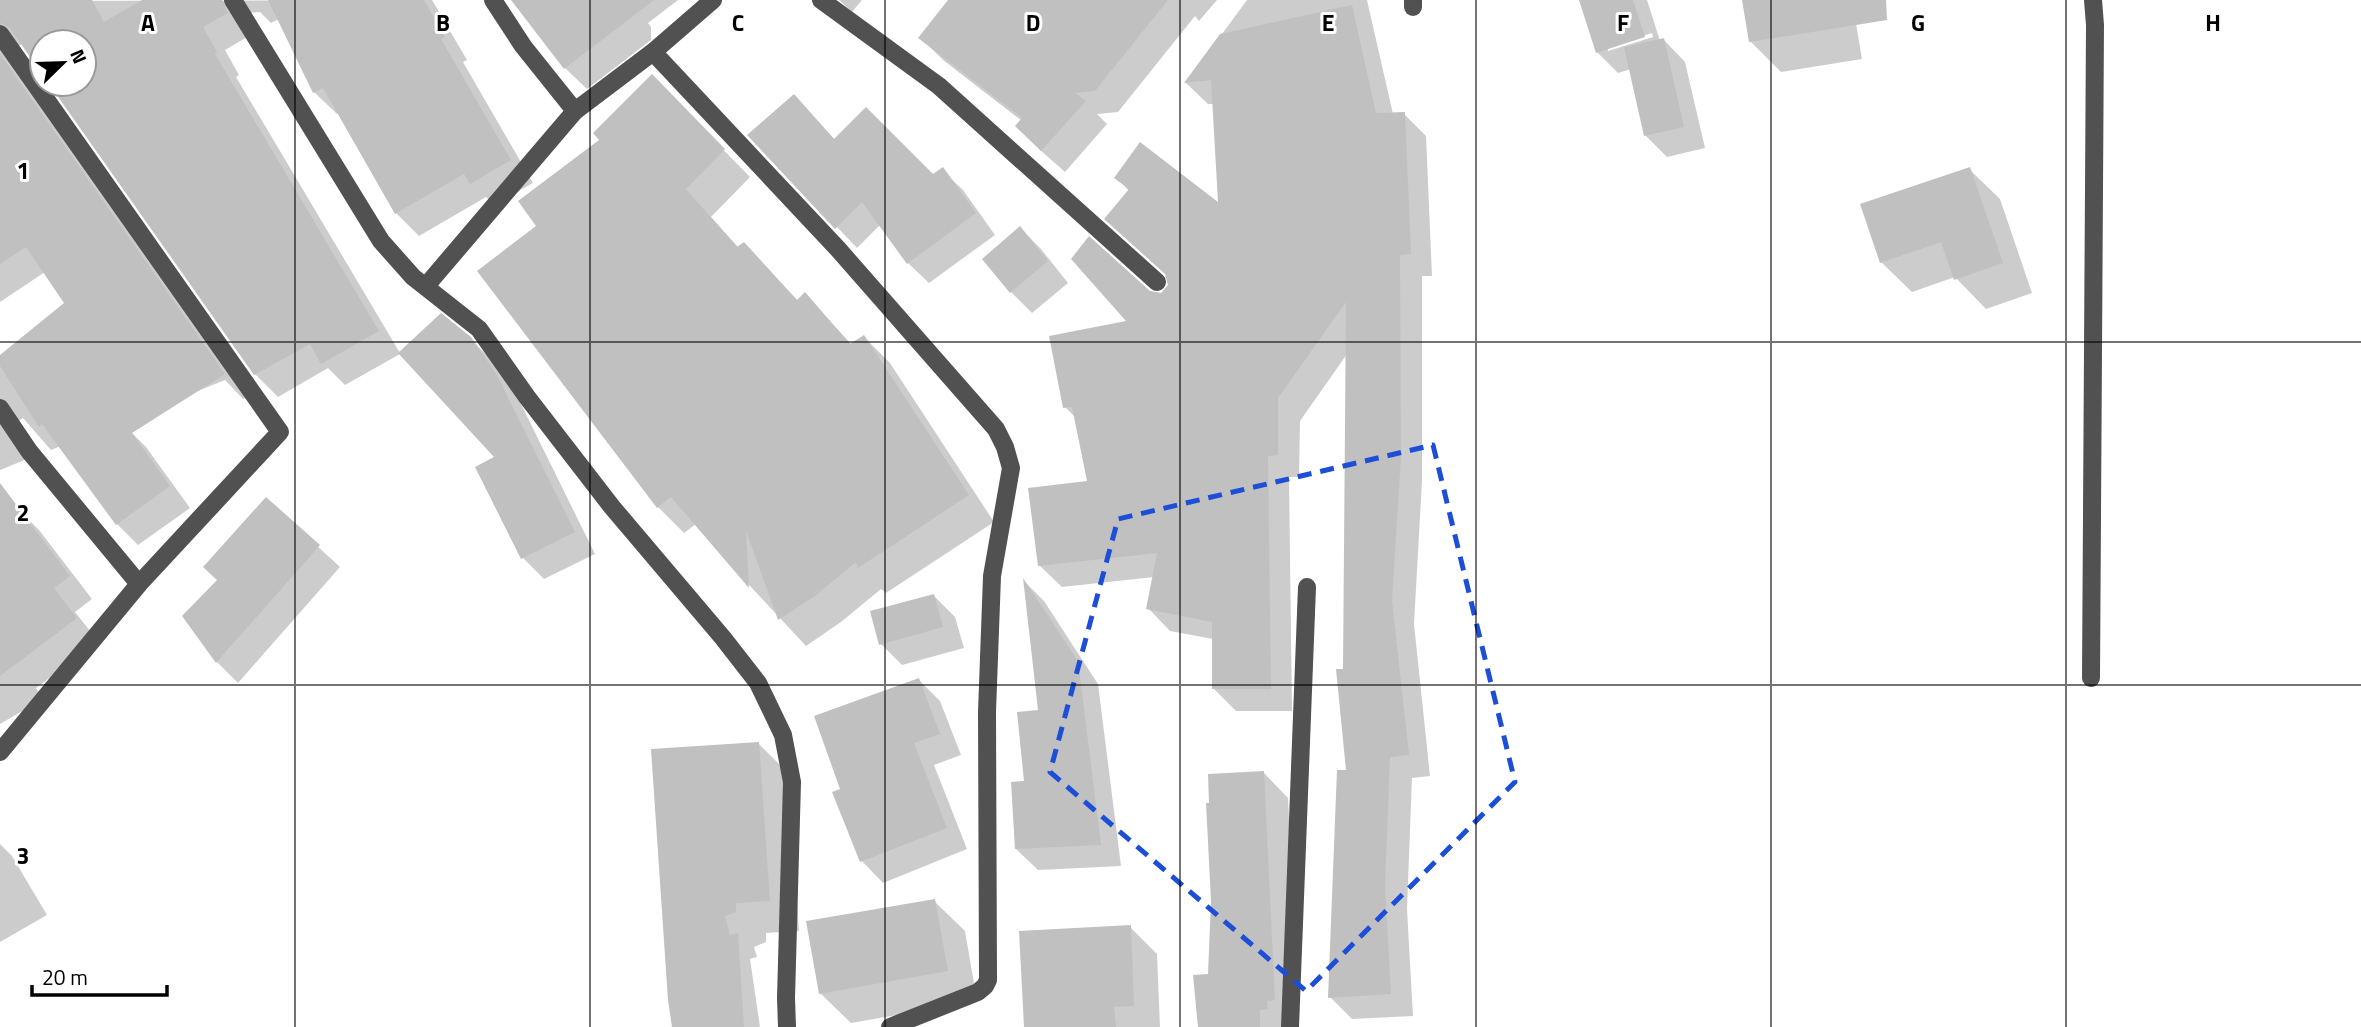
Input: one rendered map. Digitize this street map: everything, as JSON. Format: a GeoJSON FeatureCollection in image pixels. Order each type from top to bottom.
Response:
{"type":"FeatureCollection","features":[{"type":"Feature","properties":{"kind":"street"},"geometry":{"type":"LineString","coordinates":[[233,0],[381,241],[413,276],[479,329],[527,397],[612,507],[758,683],[783,735],[792,782],[787,1027]]}},
{"type":"Feature","properties":{"kind":"street"},"geometry":{"type":"LineString","coordinates":[[493,0],[523,46],[575,111]]}},
{"type":"Feature","properties":{"kind":"street"},"geometry":{"type":"LineString","coordinates":[[426,286],[575,111],[653,52],[713,0]]}},
{"type":"Feature","properties":{"kind":"street"},"geometry":{"type":"LineString","coordinates":[[821,0],[939,86],[1157,282]]}},
{"type":"Feature","properties":{"kind":"street"},"geometry":{"type":"LineString","coordinates":[[2091,678],[2095,53],[2092,0]]}},
{"type":"Feature","properties":{"kind":"street"},"geometry":{"type":"LineString","coordinates":[[0,34],[280,432],[139,583],[0,752]]}},
{"type":"Feature","properties":{"kind":"street"},"geometry":{"type":"LineString","coordinates":[[653,52],[838,249],[996,429],[1011,468],[992,576],[987,725],[988,980],[978,992],[890,1027]]}},
{"type":"Feature","properties":{"kind":"street"},"geometry":{"type":"LineString","coordinates":[[0,408],[29,451],[139,583]]}},
{"type":"Feature","properties":{"kind":"street"},"geometry":{"type":"LineString","coordinates":[[1290,1027],[1307,587]]}},
{"type":"Feature","properties":{"kind":"highlighted area"},"geometry":{"type":"Polygon","coordinates":[[[1433,445],[1515,782],[1306,991],[1050,772],[1118,519],[1433,445]]]}},
{"type":"Feature","properties":{"kind":"building"},"geometry":{"type":"Polygon","coordinates":[[[0,0],[92,0],[104,22],[142,0],[222,0],[228,13],[203,27],[217,52],[215,54],[379,331],[321,364],[310,344],[254,375],[59,98],[98,98],[98,28],[28,28],[28,54],[9,27],[0,23],[0,0]]]}},
{"type":"Feature","properties":{"kind":"building"},"geometry":{"type":"Polygon","coordinates":[[[268,0],[424,0],[445,37],[441,39],[511,160],[470,184],[464,174],[395,214],[323,88],[313,93],[268,0]]]}},
{"type":"Feature","properties":{"kind":"building"},"geometry":{"type":"Polygon","coordinates":[[[511,0],[654,0],[564,69],[511,0]]]}},
{"type":"Feature","properties":{"kind":"building"},"geometry":{"type":"Polygon","coordinates":[[[948,0],[1168,0],[1095,91],[1075,93],[1086,101],[1041,151],[1015,126],[1022,118],[918,38],[948,0]]]}},
{"type":"Feature","properties":{"kind":"building"},"geometry":{"type":"Polygon","coordinates":[[[1579,0],[1633,0],[1645,37],[1596,53],[1579,0]]]}},
{"type":"Feature","properties":{"kind":"building"},"geometry":{"type":"Polygon","coordinates":[[[1742,0],[1886,0],[1887,20],[1749,42],[1742,0]]]}},
{"type":"Feature","properties":{"kind":"building"},"geometry":{"type":"Polygon","coordinates":[[[1352,5],[1376,113],[1405,112],[1411,254],[1400,255],[1401,458],[1392,600],[1409,755],[1390,757],[1385,886],[1391,994],[1328,998],[1337,770],[1346,770],[1336,669],[1343,669],[1346,302],[1278,398],[1278,455],[1268,456],[1271,689],[1212,689],[1212,622],[1146,609],[1157,553],[1038,566],[1028,488],[1087,481],[1072,407],[1063,408],[1049,336],[1126,321],[1071,259],[1089,236],[1150,291],[1161,293],[1168,285],[1165,274],[1104,219],[1129,189],[1114,178],[1140,142],[1218,202],[1211,80],[1184,83],[1220,34],[1352,5]]]}},
{"type":"Feature","properties":{"kind":"building"},"geometry":{"type":"Polygon","coordinates":[[[1664,38],[1684,127],[1644,136],[1624,47],[1664,38]]]}},
{"type":"Feature","properties":{"kind":"building"},"geometry":{"type":"Polygon","coordinates":[[[0,54],[28,94],[28,98],[31,98],[225,374],[132,433],[170,486],[116,525],[42,424],[39,427],[0,366],[0,355],[64,303],[26,247],[0,264],[0,54]]]}},
{"type":"Feature","properties":{"kind":"building"},"geometry":{"type":"Polygon","coordinates":[[[652,74],[725,149],[686,189],[737,247],[744,242],[797,300],[805,292],[850,344],[864,335],[969,495],[858,568],[856,562],[815,596],[778,620],[746,531],[749,588],[671,497],[657,508],[477,271],[536,226],[518,201],[599,140],[593,133],[652,74]]]}},
{"type":"Feature","properties":{"kind":"building"},"geometry":{"type":"Polygon","coordinates":[[[794,94],[834,139],[866,107],[933,174],[943,167],[976,213],[907,264],[862,202],[835,229],[747,135],[794,94]]]}},
{"type":"Feature","properties":{"kind":"building"},"geometry":{"type":"Polygon","coordinates":[[[1970,167],[2003,263],[1954,280],[1941,242],[1880,263],[1860,204],[1970,167]]]}},
{"type":"Feature","properties":{"kind":"building"},"geometry":{"type":"Polygon","coordinates":[[[1020,226],[1048,261],[1010,293],[982,259],[1020,226]]]}},
{"type":"Feature","properties":{"kind":"building"},"geometry":{"type":"Polygon","coordinates":[[[441,313],[471,337],[497,375],[575,532],[521,559],[475,467],[494,457],[398,353],[441,313]]]}},
{"type":"Feature","properties":{"kind":"building"},"geometry":{"type":"Polygon","coordinates":[[[0,483],[70,576],[54,588],[77,618],[0,676],[0,483]]]}},
{"type":"Feature","properties":{"kind":"building"},"geometry":{"type":"Polygon","coordinates":[[[266,497],[320,545],[216,663],[182,616],[217,580],[203,567],[266,497]]]}},
{"type":"Feature","properties":{"kind":"building"},"geometry":{"type":"Polygon","coordinates":[[[1023,578],[1078,661],[1101,845],[1015,849],[1011,782],[1024,781],[1017,712],[1038,710],[1023,578]]]}},
{"type":"Feature","properties":{"kind":"building"},"geometry":{"type":"Polygon","coordinates":[[[934,594],[943,627],[879,645],[870,611],[934,594]]]}},
{"type":"Feature","properties":{"kind":"building"},"geometry":{"type":"Polygon","coordinates":[[[919,678],[940,734],[914,743],[947,828],[860,862],[832,792],[840,789],[814,716],[919,678]]]}},
{"type":"Feature","properties":{"kind":"building"},"geometry":{"type":"Polygon","coordinates":[[[759,742],[770,901],[736,903],[736,912],[725,916],[730,935],[738,933],[744,1027],[672,1027],[651,749],[759,742]]]}},
{"type":"Feature","properties":{"kind":"building"},"geometry":{"type":"Polygon","coordinates":[[[1264,771],[1275,1000],[1267,1001],[1268,1009],[1260,1010],[1260,1027],[1198,1027],[1193,975],[1208,974],[1211,901],[1206,803],[1209,803],[1208,774],[1264,771]]]}},
{"type":"Feature","properties":{"kind":"building"},"geometry":{"type":"Polygon","coordinates":[[[935,899],[948,971],[819,994],[806,921],[935,899]]]}},
{"type":"Feature","properties":{"kind":"building"},"geometry":{"type":"Polygon","coordinates":[[[1131,925],[1134,1006],[1114,1007],[1116,1027],[1024,1027],[1019,931],[1131,925]]]}}]}
